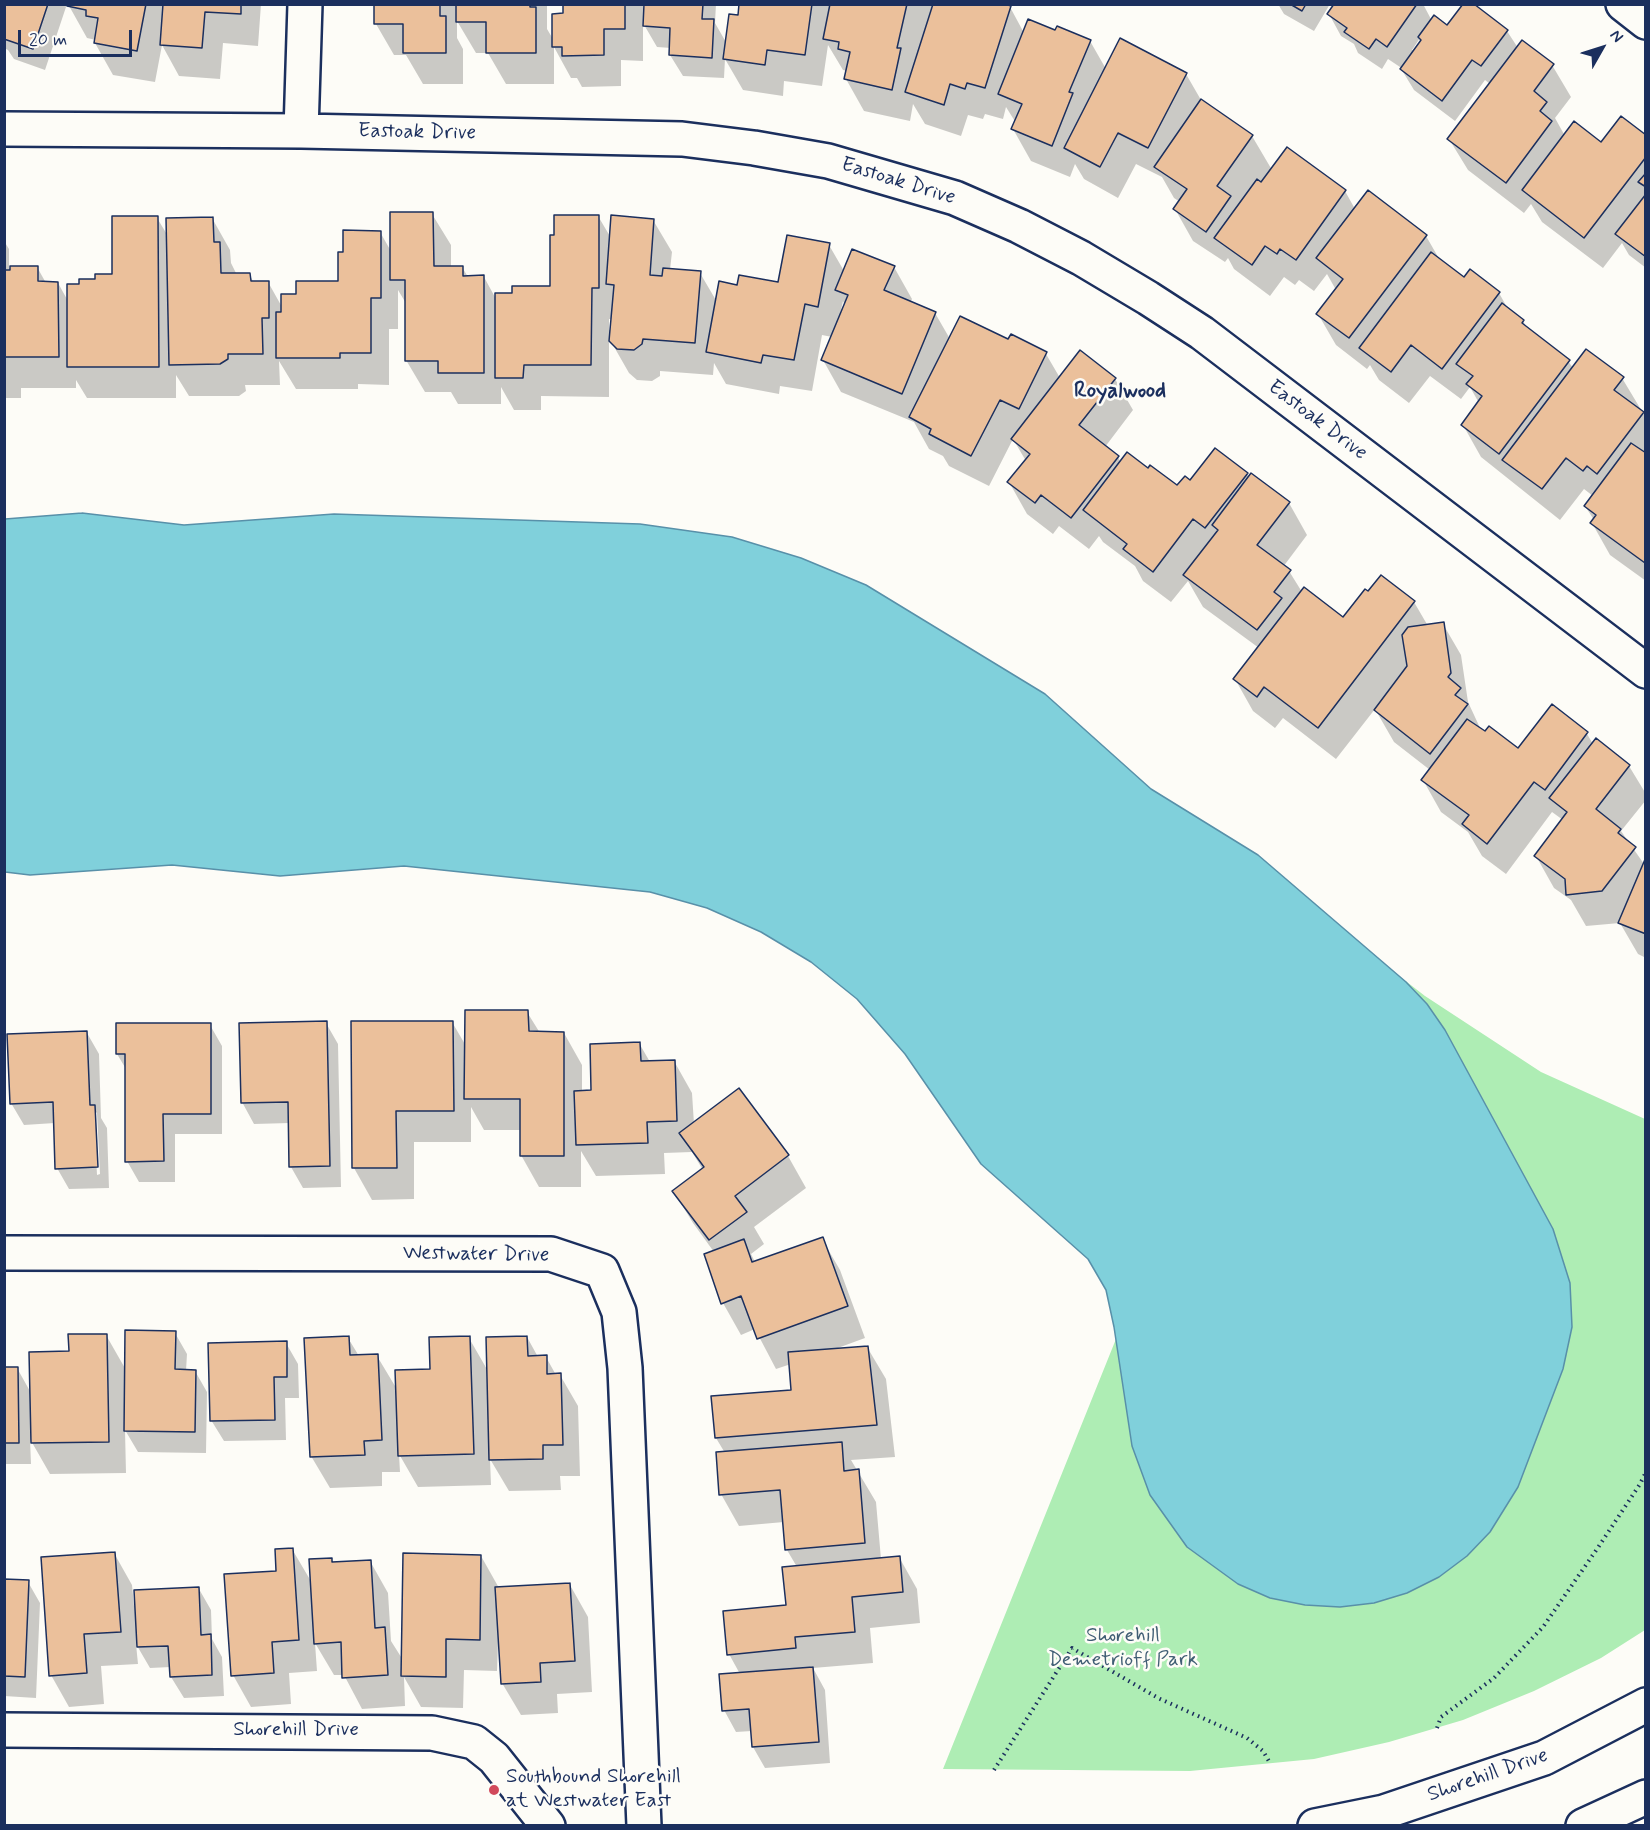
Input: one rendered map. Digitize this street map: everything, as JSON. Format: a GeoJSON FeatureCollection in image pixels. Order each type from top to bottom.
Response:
{"type":"FeatureCollection","features":[{"type":"Feature","properties":{"kind":"street"},"geometry":{"type":"LineString","coordinates":[[301,131],[305,4]]}},
{"type":"Feature","properties":{"kind":"street"},"geometry":{"type":"LineString","coordinates":[[1623,4],[1646,22]]}},
{"type":"Feature","properties":{"kind":"street","name":"Eastoak Drive"},"geometry":{"type":"LineString","coordinates":[[4,129],[301,131],[682,139],[754,148],[828,161],[955,198],[1019,226],[1081,258],[1202,333],[1646,671]]}},
{"type":"Feature","properties":{"kind":"street","name":"Westwater Drive"},"geometry":{"type":"LineString","coordinates":[[4,1253],[551,1254],[602,1271],[620,1312],[626,1368],[644,1826]]}},
{"type":"Feature","properties":{"kind":"street","name":"Shorehill Drive"},"geometry":{"type":"LineString","coordinates":[[1315,1826],[1384,1812],[1544,1758],[1646,1705]]}},
{"type":"Feature","properties":{"kind":"street","name":"Shorehill Drive"},"geometry":{"type":"LineString","coordinates":[[4,1730],[432,1733],[474,1742],[494,1758],[548,1826]]}},
{"type":"Feature","properties":{"kind":"street"},"geometry":{"type":"LineString","coordinates":[[1584,1826],[1646,1797]]}},
{"type":"Feature","properties":{"kind":"path"},"geometry":{"type":"LineString","coordinates":[[1437,1728],[1441,1717],[1494,1678],[1543,1627],[1597,1549],[1646,1472]]}},
{"type":"Feature","properties":{"kind":"path"},"geometry":{"type":"LineString","coordinates":[[994,1770],[1072,1648],[1158,1698],[1247,1738],[1263,1751],[1270,1763]]}},
{"type":"Feature","properties":{"kind":"green space","name":"Shorehill Demetrioff Park"},"geometry":{"type":"Polygon","coordinates":[[[1394,972],[1425,996],[1541,1072],[1645,1119],[1645,1630],[1601,1658],[1534,1691],[1463,1720],[1389,1742],[1314,1759],[1190,1771],[943,1769],[1116,1339],[1132,1446],[1490,1532],[1518,1487],[1563,1369],[1553,1229],[1445,1030],[1427,1004],[1394,972]]]}},
{"type":"Feature","properties":{"kind":"water"},"geometry":{"type":"Polygon","coordinates":[[[82,513],[184,525],[334,514],[640,524],[732,537],[801,558],[866,585],[1045,694],[1151,789],[1258,855],[1406,982],[1427,1004],[1445,1030],[1553,1229],[1570,1283],[1572,1327],[1563,1369],[1518,1487],[1490,1532],[1467,1556],[1439,1577],[1407,1593],[1374,1603],[1340,1607],[1305,1605],[1270,1598],[1238,1584],[1187,1547],[1150,1495],[1132,1446],[1114,1327],[1106,1290],[1088,1259],[981,1164],[905,1054],[857,999],[811,962],[761,932],[707,908],[650,892],[404,866],[280,876],[172,865],[30,875],[5,872],[5,519],[82,513]]]}},
{"type":"Feature","properties":{"kind":"building"},"geometry":{"type":"Polygon","coordinates":[[[4,4],[48,4],[33,49],[4,39],[4,4]]]}},
{"type":"Feature","properties":{"kind":"building"},"geometry":{"type":"Polygon","coordinates":[[[67,4],[146,4],[137,51],[94,43],[98,18],[86,16],[86,10],[67,6],[67,4]]]}},
{"type":"Feature","properties":{"kind":"building"},"geometry":{"type":"Polygon","coordinates":[[[163,4],[241,4],[241,14],[205,12],[202,48],[160,45],[163,4]]]}},
{"type":"Feature","properties":{"kind":"building"},"geometry":{"type":"Polygon","coordinates":[[[374,4],[440,4],[440,16],[446,16],[446,53],[403,53],[403,24],[374,24],[374,4]]]}},
{"type":"Feature","properties":{"kind":"building"},"geometry":{"type":"Polygon","coordinates":[[[456,4],[530,4],[530,7],[536,7],[536,53],[486,53],[486,22],[456,22],[456,4]]]}},
{"type":"Feature","properties":{"kind":"building"},"geometry":{"type":"Polygon","coordinates":[[[563,4],[625,4],[625,29],[604,29],[604,55],[562,56],[562,47],[552,47],[552,14],[563,13],[563,4]]]}},
{"type":"Feature","properties":{"kind":"building"},"geometry":{"type":"Polygon","coordinates":[[[644,4],[703,4],[702,19],[714,19],[712,58],[669,55],[670,28],[643,26],[644,4]]]}},
{"type":"Feature","properties":{"kind":"building"},"geometry":{"type":"Polygon","coordinates":[[[739,4],[812,4],[805,55],[767,50],[765,65],[723,59],[729,14],[738,15],[739,4]]]}},
{"type":"Feature","properties":{"kind":"building"},"geometry":{"type":"Polygon","coordinates":[[[830,4],[907,4],[897,48],[901,48],[892,90],[844,79],[850,52],[838,49],[839,42],[823,39],[830,4]]]}},
{"type":"Feature","properties":{"kind":"building"},"geometry":{"type":"Polygon","coordinates":[[[933,4],[1005,4],[1011,6],[985,88],[967,83],[965,89],[950,84],[944,105],[905,92],[933,4]]]}},
{"type":"Feature","properties":{"kind":"building"},"geometry":{"type":"Polygon","coordinates":[[[1290,4],[1306,4],[1302,11],[1290,4]]]}},
{"type":"Feature","properties":{"kind":"building"},"geometry":{"type":"Polygon","coordinates":[[[1334,4],[1417,4],[1387,47],[1376,39],[1369,49],[1344,32],[1347,28],[1327,14],[1334,4]]]}},
{"type":"Feature","properties":{"kind":"building"},"geometry":{"type":"Polygon","coordinates":[[[1463,4],[1474,4],[1508,30],[1481,66],[1472,60],[1442,101],[1400,69],[1421,40],[1418,37],[1434,15],[1447,25],[1463,4]]]}},
{"type":"Feature","properties":{"kind":"building"},"geometry":{"type":"Polygon","coordinates":[[[1028,19],[1055,30],[1057,26],[1091,40],[1069,92],[1073,93],[1052,146],[1011,129],[1022,104],[998,94],[1028,19]]]}},
{"type":"Feature","properties":{"kind":"building"},"geometry":{"type":"Polygon","coordinates":[[[1120,38],[1187,73],[1148,148],[1118,133],[1100,167],[1064,148],[1120,38]]]}},
{"type":"Feature","properties":{"kind":"building"},"geometry":{"type":"Polygon","coordinates":[[[1522,40],[1554,64],[1534,91],[1547,102],[1540,111],[1552,121],[1506,183],[1447,139],[1522,40]]]}},
{"type":"Feature","properties":{"kind":"building"},"geometry":{"type":"Polygon","coordinates":[[[1201,99],[1253,135],[1217,186],[1231,196],[1206,232],[1173,209],[1187,189],[1154,167],[1201,99]]]}},
{"type":"Feature","properties":{"kind":"building"},"geometry":{"type":"Polygon","coordinates":[[[1621,116],[1646,135],[1646,157],[1584,238],[1522,190],[1574,121],[1601,142],[1621,116]]]}},
{"type":"Feature","properties":{"kind":"building"},"geometry":{"type":"Polygon","coordinates":[[[1287,147],[1346,190],[1296,260],[1280,249],[1277,254],[1265,246],[1252,265],[1214,238],[1257,179],[1261,182],[1287,147]]]}},
{"type":"Feature","properties":{"kind":"building"},"geometry":{"type":"Polygon","coordinates":[[[1646,173],[1646,187],[1638,182],[1646,173]]]}},
{"type":"Feature","properties":{"kind":"building"},"geometry":{"type":"Polygon","coordinates":[[[1368,190],[1427,235],[1349,338],[1316,314],[1343,279],[1316,258],[1368,190]]]}},
{"type":"Feature","properties":{"kind":"building"},"geometry":{"type":"Polygon","coordinates":[[[1646,194],[1646,257],[1615,234],[1646,194]]]}},
{"type":"Feature","properties":{"kind":"building"},"geometry":{"type":"Polygon","coordinates":[[[390,212],[433,212],[434,266],[463,266],[463,276],[484,275],[484,373],[438,373],[438,361],[405,361],[405,280],[390,280],[390,212]]]}},
{"type":"Feature","properties":{"kind":"building"},"geometry":{"type":"Polygon","coordinates":[[[554,215],[599,215],[599,288],[592,288],[591,365],[524,365],[523,378],[495,378],[495,293],[512,293],[512,286],[550,286],[550,235],[554,235],[554,215]]]}},
{"type":"Feature","properties":{"kind":"building"},"geometry":{"type":"Polygon","coordinates":[[[611,215],[654,219],[650,275],[662,276],[663,268],[701,271],[695,343],[643,339],[642,344],[634,350],[617,349],[609,341],[614,285],[606,284],[611,215]]]}},
{"type":"Feature","properties":{"kind":"building"},"geometry":{"type":"Polygon","coordinates":[[[112,216],[158,216],[159,367],[67,367],[67,284],[79,284],[79,279],[95,279],[95,274],[112,274],[112,216]]]}},
{"type":"Feature","properties":{"kind":"building"},"geometry":{"type":"Polygon","coordinates":[[[213,217],[214,242],[220,242],[221,273],[250,273],[251,281],[269,281],[269,318],[262,318],[263,354],[228,354],[228,359],[220,364],[169,365],[166,218],[213,217]]]}},
{"type":"Feature","properties":{"kind":"building"},"geometry":{"type":"Polygon","coordinates":[[[343,230],[381,231],[381,298],[371,298],[371,353],[340,353],[340,358],[276,358],[276,312],[281,312],[281,294],[296,294],[296,281],[338,281],[338,252],[343,252],[343,230]]]}},
{"type":"Feature","properties":{"kind":"building"},"geometry":{"type":"Polygon","coordinates":[[[787,235],[830,243],[818,307],[805,304],[794,360],[763,355],[761,363],[706,352],[719,281],[737,285],[739,275],[778,282],[787,235]]]}},
{"type":"Feature","properties":{"kind":"building"},"geometry":{"type":"Polygon","coordinates":[[[852,249],[895,266],[884,290],[936,312],[902,394],[821,360],[848,295],[835,290],[852,249]]]}},
{"type":"Feature","properties":{"kind":"building"},"geometry":{"type":"Polygon","coordinates":[[[1431,252],[1464,277],[1470,269],[1500,292],[1442,369],[1411,345],[1391,372],[1359,348],[1431,252]]]}},
{"type":"Feature","properties":{"kind":"building"},"geometry":{"type":"Polygon","coordinates":[[[10,266],[38,266],[38,281],[58,282],[59,357],[4,357],[4,270],[10,270],[10,266]]]}},
{"type":"Feature","properties":{"kind":"building"},"geometry":{"type":"Polygon","coordinates":[[[1502,303],[1524,320],[1522,323],[1570,360],[1499,454],[1461,425],[1482,396],[1466,384],[1473,376],[1456,364],[1502,303]]]}},
{"type":"Feature","properties":{"kind":"building"},"geometry":{"type":"Polygon","coordinates":[[[960,316],[1008,339],[1011,334],[1047,352],[1019,409],[1000,400],[971,456],[929,434],[931,429],[909,417],[960,316]]]}},
{"type":"Feature","properties":{"kind":"building"},"geometry":{"type":"Polygon","coordinates":[[[1586,349],[1624,377],[1614,390],[1644,412],[1597,474],[1587,466],[1583,471],[1566,458],[1542,489],[1502,460],[1586,349]]]}},
{"type":"Feature","properties":{"kind":"building"},"geometry":{"type":"Polygon","coordinates":[[[1080,350],[1116,378],[1079,425],[1119,456],[1071,518],[1041,495],[1035,503],[1007,482],[1030,454],[1011,439],[1080,350]]]}},
{"type":"Feature","properties":{"kind":"building"},"geometry":{"type":"Polygon","coordinates":[[[1631,443],[1646,453],[1645,563],[1590,523],[1596,515],[1584,506],[1631,443]]]}},
{"type":"Feature","properties":{"kind":"building"},"geometry":{"type":"Polygon","coordinates":[[[1215,448],[1248,473],[1205,528],[1193,519],[1153,572],[1123,549],[1127,544],[1083,510],[1127,452],[1148,468],[1150,465],[1177,485],[1185,476],[1190,480],[1215,448]]]}},
{"type":"Feature","properties":{"kind":"building"},"geometry":{"type":"Polygon","coordinates":[[[1251,473],[1290,502],[1257,545],[1291,570],[1274,592],[1282,598],[1257,630],[1183,575],[1218,530],[1212,525],[1251,473]]]}},
{"type":"Feature","properties":{"kind":"building"},"geometry":{"type":"Polygon","coordinates":[[[1381,575],[1415,601],[1318,728],[1264,687],[1257,697],[1233,679],[1304,587],[1343,617],[1365,589],[1368,591],[1381,575]]]}},
{"type":"Feature","properties":{"kind":"building"},"geometry":{"type":"Polygon","coordinates":[[[1444,622],[1451,673],[1448,677],[1461,688],[1455,695],[1468,704],[1430,754],[1374,710],[1407,666],[1402,635],[1408,627],[1444,622]]]}},
{"type":"Feature","properties":{"kind":"building"},"geometry":{"type":"Polygon","coordinates":[[[1552,704],[1588,732],[1545,790],[1534,782],[1487,844],[1462,824],[1469,815],[1421,780],[1467,719],[1485,731],[1489,726],[1518,748],[1552,704]]]}},
{"type":"Feature","properties":{"kind":"building"},"geometry":{"type":"Polygon","coordinates":[[[1596,738],[1630,765],[1596,809],[1621,829],[1618,833],[1636,847],[1602,891],[1566,895],[1565,879],[1534,856],[1567,812],[1549,798],[1596,738]]]}},
{"type":"Feature","properties":{"kind":"building"},"geometry":{"type":"Polygon","coordinates":[[[1646,857],[1646,934],[1618,923],[1646,857]]]}},
{"type":"Feature","properties":{"kind":"building"},"geometry":{"type":"Polygon","coordinates":[[[465,1010],[528,1010],[529,1031],[564,1032],[564,1156],[520,1156],[520,1099],[464,1099],[465,1010]]]}},
{"type":"Feature","properties":{"kind":"building"},"geometry":{"type":"Polygon","coordinates":[[[327,1021],[330,1166],[289,1167],[288,1102],[241,1103],[239,1023],[327,1021]]]}},
{"type":"Feature","properties":{"kind":"building"},"geometry":{"type":"Polygon","coordinates":[[[351,1021],[453,1021],[454,1111],[396,1111],[397,1168],[352,1168],[351,1021]]]}},
{"type":"Feature","properties":{"kind":"building"},"geometry":{"type":"Polygon","coordinates":[[[116,1023],[211,1023],[211,1114],[163,1114],[164,1161],[125,1162],[125,1054],[116,1054],[116,1023]]]}},
{"type":"Feature","properties":{"kind":"building"},"geometry":{"type":"Polygon","coordinates":[[[87,1031],[90,1105],[95,1105],[98,1167],[55,1169],[53,1102],[10,1104],[7,1034],[87,1031]]]}},
{"type":"Feature","properties":{"kind":"building"},"geometry":{"type":"Polygon","coordinates":[[[640,1042],[641,1061],[675,1060],[677,1121],[647,1122],[648,1143],[576,1145],[574,1091],[591,1090],[590,1044],[640,1042]]]}},
{"type":"Feature","properties":{"kind":"building"},"geometry":{"type":"Polygon","coordinates":[[[739,1088],[789,1155],[735,1196],[747,1212],[709,1240],[672,1191],[704,1167],[679,1133],[739,1088]]]}},
{"type":"Feature","properties":{"kind":"building"},"geometry":{"type":"Polygon","coordinates":[[[823,1237],[848,1306],[757,1339],[741,1296],[721,1304],[704,1254],[744,1239],[752,1262],[823,1237]]]}},
{"type":"Feature","properties":{"kind":"building"},"geometry":{"type":"Polygon","coordinates":[[[125,1330],[176,1331],[175,1369],[196,1370],[195,1432],[124,1431],[125,1330]]]}},
{"type":"Feature","properties":{"kind":"building"},"geometry":{"type":"Polygon","coordinates":[[[68,1334],[107,1334],[109,1442],[31,1443],[29,1352],[69,1351],[68,1334]]]}},
{"type":"Feature","properties":{"kind":"building"},"geometry":{"type":"Polygon","coordinates":[[[349,1336],[350,1355],[378,1354],[382,1440],[364,1441],[365,1455],[310,1457],[304,1338],[349,1336]]]}},
{"type":"Feature","properties":{"kind":"building"},"geometry":{"type":"Polygon","coordinates":[[[470,1336],[474,1454],[398,1456],[395,1370],[430,1369],[429,1337],[470,1336]]]}},
{"type":"Feature","properties":{"kind":"building"},"geometry":{"type":"Polygon","coordinates":[[[527,1336],[528,1356],[547,1355],[547,1374],[561,1373],[563,1445],[543,1445],[543,1459],[489,1460],[486,1337],[527,1336]]]}},
{"type":"Feature","properties":{"kind":"building"},"geometry":{"type":"Polygon","coordinates":[[[287,1341],[287,1377],[274,1377],[275,1420],[210,1421],[208,1343],[287,1341]]]}},
{"type":"Feature","properties":{"kind":"building"},"geometry":{"type":"Polygon","coordinates":[[[868,1346],[877,1425],[715,1438],[711,1396],[791,1390],[788,1352],[868,1346]]]}},
{"type":"Feature","properties":{"kind":"building"},"geometry":{"type":"Polygon","coordinates":[[[4,1367],[18,1367],[19,1443],[4,1443],[4,1367]]]}},
{"type":"Feature","properties":{"kind":"building"},"geometry":{"type":"Polygon","coordinates":[[[842,1442],[844,1471],[859,1469],[865,1543],[785,1550],[780,1490],[719,1495],[716,1452],[842,1442]]]}},
{"type":"Feature","properties":{"kind":"building"},"geometry":{"type":"Polygon","coordinates":[[[293,1548],[299,1640],[272,1642],[274,1673],[231,1676],[224,1574],[276,1571],[275,1549],[293,1548]]]}},
{"type":"Feature","properties":{"kind":"building"},"geometry":{"type":"Polygon","coordinates":[[[115,1552],[121,1632],[84,1634],[87,1673],[49,1676],[41,1557],[115,1552]]]}},
{"type":"Feature","properties":{"kind":"building"},"geometry":{"type":"Polygon","coordinates":[[[403,1553],[481,1555],[480,1640],[446,1639],[446,1677],[401,1676],[403,1553]]]}},
{"type":"Feature","properties":{"kind":"building"},"geometry":{"type":"Polygon","coordinates":[[[900,1556],[903,1592],[852,1597],[855,1632],[795,1637],[796,1648],[727,1655],[723,1611],[786,1605],[782,1567],[900,1556]]]}},
{"type":"Feature","properties":{"kind":"building"},"geometry":{"type":"Polygon","coordinates":[[[332,1558],[332,1562],[371,1560],[375,1628],[385,1627],[388,1675],[342,1678],[341,1642],[314,1644],[309,1559],[332,1558]]]}},
{"type":"Feature","properties":{"kind":"building"},"geometry":{"type":"Polygon","coordinates":[[[4,1579],[29,1580],[25,1677],[4,1676],[4,1579]]]}},
{"type":"Feature","properties":{"kind":"building"},"geometry":{"type":"Polygon","coordinates":[[[570,1583],[575,1661],[540,1663],[541,1682],[501,1684],[495,1587],[570,1583]]]}},
{"type":"Feature","properties":{"kind":"building"},"geometry":{"type":"Polygon","coordinates":[[[199,1587],[201,1635],[211,1634],[212,1675],[170,1677],[168,1646],[137,1647],[134,1590],[199,1587]]]}},
{"type":"Feature","properties":{"kind":"building"},"geometry":{"type":"Polygon","coordinates":[[[813,1667],[819,1742],[752,1747],[749,1709],[722,1711],[719,1674],[813,1667]]]}},
{"type":"Feature","properties":{"kind":"place","name":"Southbound Shorehill at Westwater East"},"geometry":{"type":"Point","coordinates":[494,1790]}},
{"type":"Feature","properties":{"kind":"district","name":"Royalwood"},"geometry":{"type":"Point","coordinates":[1120,392]}}]}
